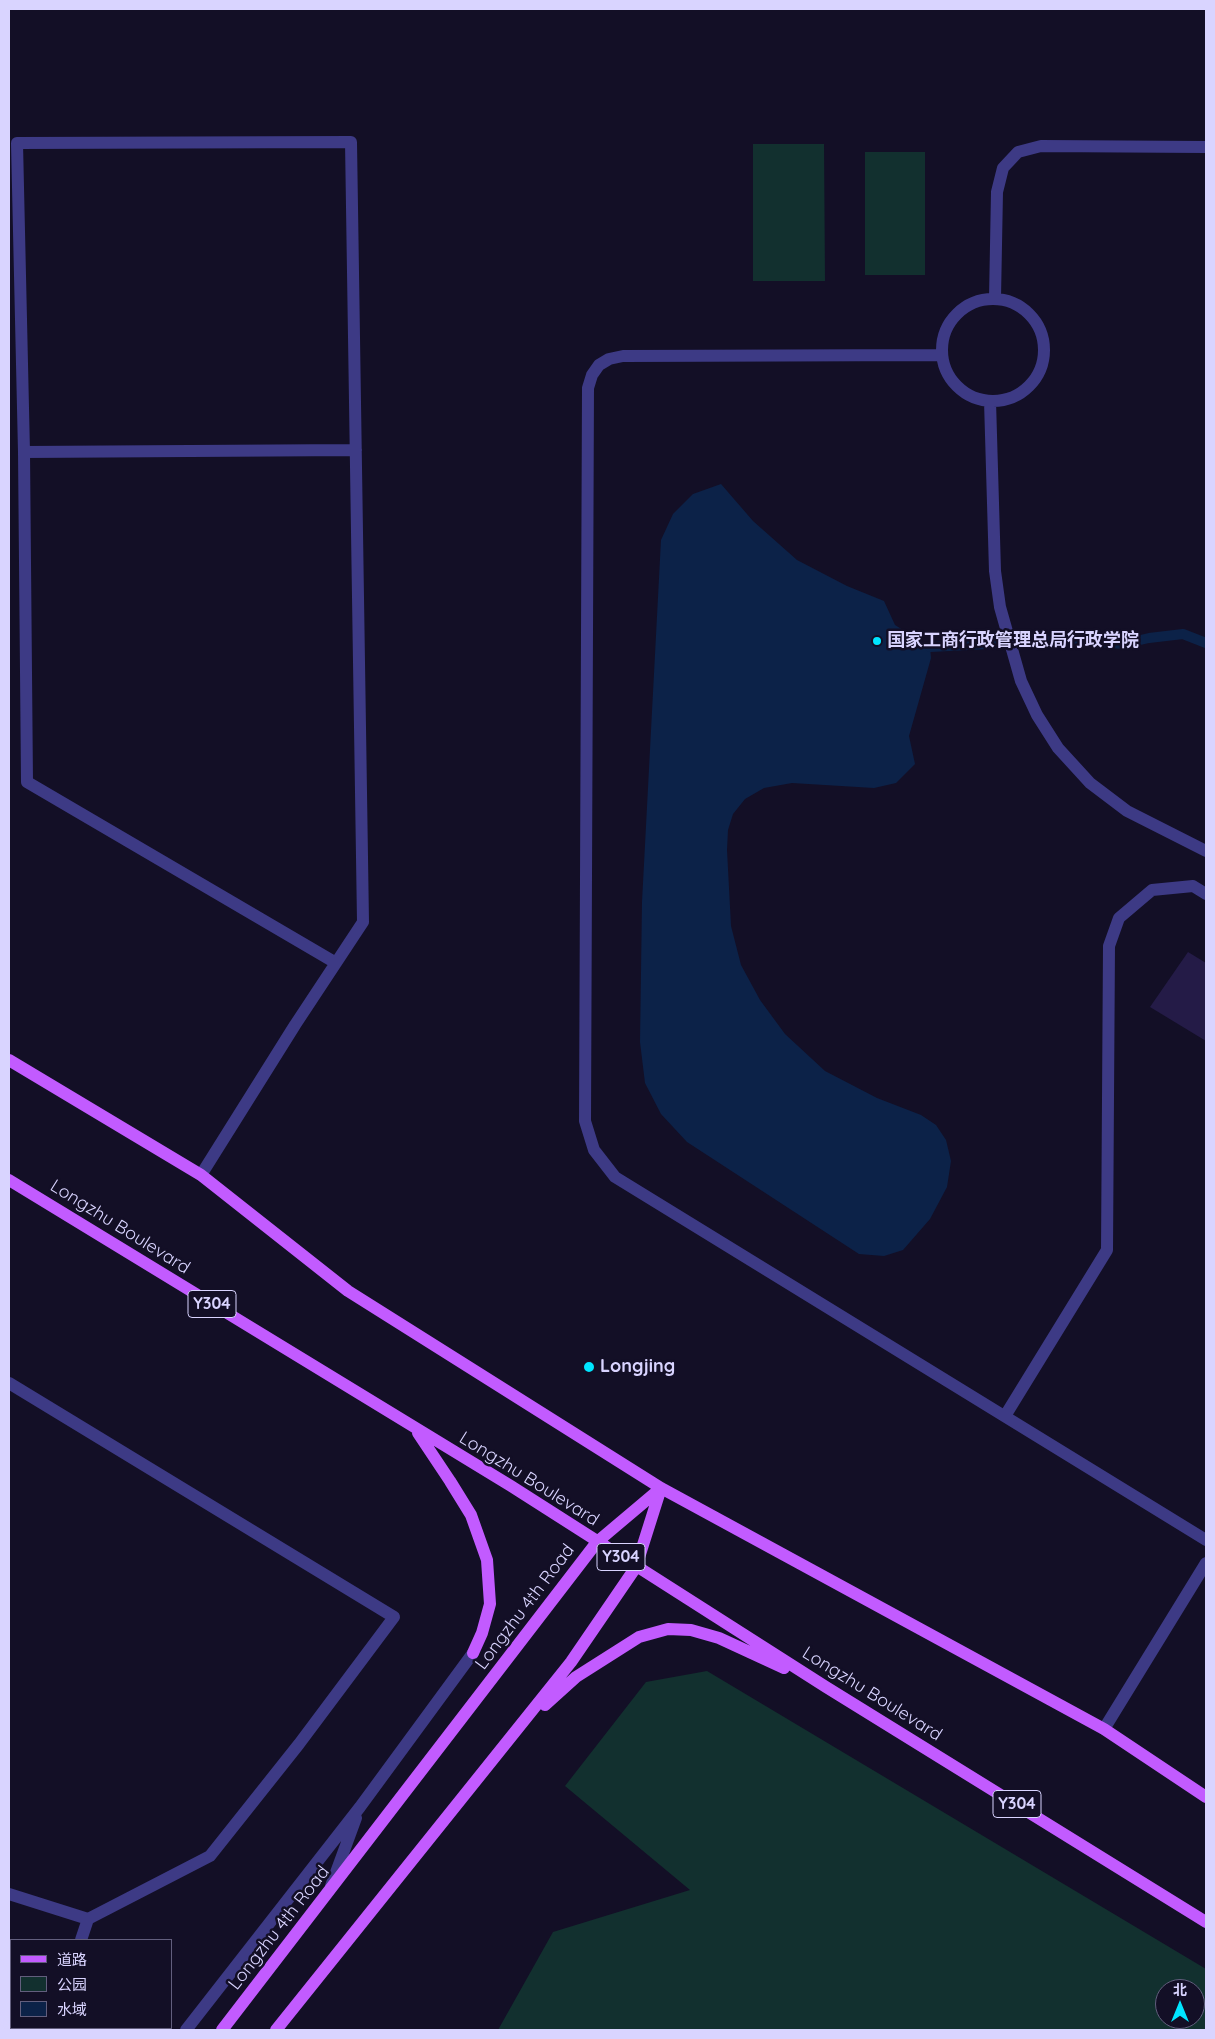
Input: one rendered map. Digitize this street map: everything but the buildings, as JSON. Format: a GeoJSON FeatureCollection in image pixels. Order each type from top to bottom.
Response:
{"type":"FeatureCollection","features":[{"type":"Feature","properties":{"kind":"main road"},"geometry":{"type":"LineString","coordinates":[[9,1060],[201,1175],[348,1291],[661,1488],[1104,1729],[1206,1797]]}},
{"type":"Feature","properties":{"kind":"main road","name":"Longzhu Boulevard"},"geometry":{"type":"LineString","coordinates":[[9,1180],[511,1486],[826,1687],[1206,1922]]}},
{"type":"Feature","properties":{"kind":"main road"},"geometry":{"type":"LineString","coordinates":[[415,1429],[450,1480],[471,1515],[487,1560],[490,1604],[474,1653]]}},
{"type":"Feature","properties":{"kind":"main road"},"geometry":{"type":"LineString","coordinates":[[276,2030],[571,1662],[636,1567],[661,1488]]}},
{"type":"Feature","properties":{"kind":"main road","name":"Longzhu 4th Road"},"geometry":{"type":"LineString","coordinates":[[222,2030],[596,1542],[661,1488]]}},
{"type":"Feature","properties":{"kind":"main road"},"geometry":{"type":"LineString","coordinates":[[522,1724],[576,1677],[639,1637],[668,1629],[691,1630],[719,1638],[826,1687]]}},
{"type":"Feature","properties":{"kind":"street"},"geometry":{"type":"LineString","coordinates":[[201,1175],[363,922],[351,142],[17,143],[24,452],[27,782],[336,963]]}},
{"type":"Feature","properties":{"kind":"street"},"geometry":{"type":"LineString","coordinates":[[995,298],[997,192],[1003,168],[1018,152],[1041,146],[1206,147]]}},
{"type":"Feature","properties":{"kind":"street"},"geometry":{"type":"LineString","coordinates":[[995,298],[1004,299],[1022,307],[1035,320],[1044,339],[1045,352],[1041,371],[1032,385],[1020,394],[1006,400],[990,401],[976,399],[957,387],[948,376],[941,355],[942,341],[948,324],[956,313],[973,302],[995,298]]}},
{"type":"Feature","properties":{"kind":"street"},"geometry":{"type":"LineString","coordinates":[[941,355],[623,356],[598,365],[592,375],[588,388],[585,1121],[594,1150],[616,1177],[1206,1540]]}},
{"type":"Feature","properties":{"kind":"street"},"geometry":{"type":"LineString","coordinates":[[990,401],[995,571],[1000,607],[1021,681],[1037,714],[1058,748],[1090,783],[1127,811],[1206,852]]}},
{"type":"Feature","properties":{"kind":"street"},"geometry":{"type":"LineString","coordinates":[[24,452],[356,450]]}},
{"type":"Feature","properties":{"kind":"street"},"geometry":{"type":"LineString","coordinates":[[1004,1416],[1107,1250],[1109,946],[1119,918],[1152,890],[1193,886],[1206,894]]}},
{"type":"Feature","properties":{"kind":"street"},"geometry":{"type":"LineString","coordinates":[[9,1382],[394,1617],[299,1744],[210,1856],[88,1919],[81,1939]]}},
{"type":"Feature","properties":{"kind":"street"},"geometry":{"type":"LineString","coordinates":[[1104,1729],[1206,1563]]}},
{"type":"Feature","properties":{"kind":"street"},"geometry":{"type":"LineString","coordinates":[[186,2030],[360,1807],[474,1653]]}},
{"type":"Feature","properties":{"kind":"street"},"geometry":{"type":"LineString","coordinates":[[329,1891],[360,1807]]}},
{"type":"Feature","properties":{"kind":"street"},"geometry":{"type":"LineString","coordinates":[[9,1894],[88,1919]]}},
{"type":"Feature","properties":{"kind":"green space"},"geometry":{"type":"Polygon","coordinates":[[[753,144],[824,144],[825,281],[753,281],[753,144]]]}},
{"type":"Feature","properties":{"kind":"green space"},"geometry":{"type":"Polygon","coordinates":[[[865,152],[925,152],[925,275],[865,275],[865,152]]]}},
{"type":"Feature","properties":{"kind":"green space"},"geometry":{"type":"Polygon","coordinates":[[[707,1671],[1206,1969],[1206,2030],[498,2030],[553,1932],[690,1890],[565,1786],[646,1682],[707,1671]]]}},
{"type":"Feature","properties":{"kind":"water"},"geometry":{"type":"Polygon","coordinates":[[[721,484],[753,521],[797,560],[847,586],[884,601],[895,625],[930,647],[931,658],[909,736],[915,764],[896,783],[874,788],[792,783],[764,788],[745,799],[733,814],[728,830],[727,850],[731,926],[741,965],[760,1000],[785,1034],[825,1071],[877,1098],[921,1115],[936,1125],[946,1140],[951,1161],[947,1187],[930,1219],[903,1250],[884,1256],[859,1254],[687,1142],[661,1114],[645,1083],[640,1042],[642,902],[661,540],[673,514],[693,494],[721,484]]]}},
{"type":"Feature","properties":{"kind":"waterway"},"geometry":{"type":"LineString","coordinates":[[930,647],[1046,641],[1086,641],[1123,644],[1149,638],[1183,634],[1206,643]]}},
{"type":"Feature","properties":{"kind":"place","name":"国家工商行政管理总局行政学院"},"geometry":{"type":"Point","coordinates":[877,641]}},
{"type":"Feature","properties":{"kind":"place","name":"Longjing"},"geometry":{"type":"Point","coordinates":[589,1367]}}]}
